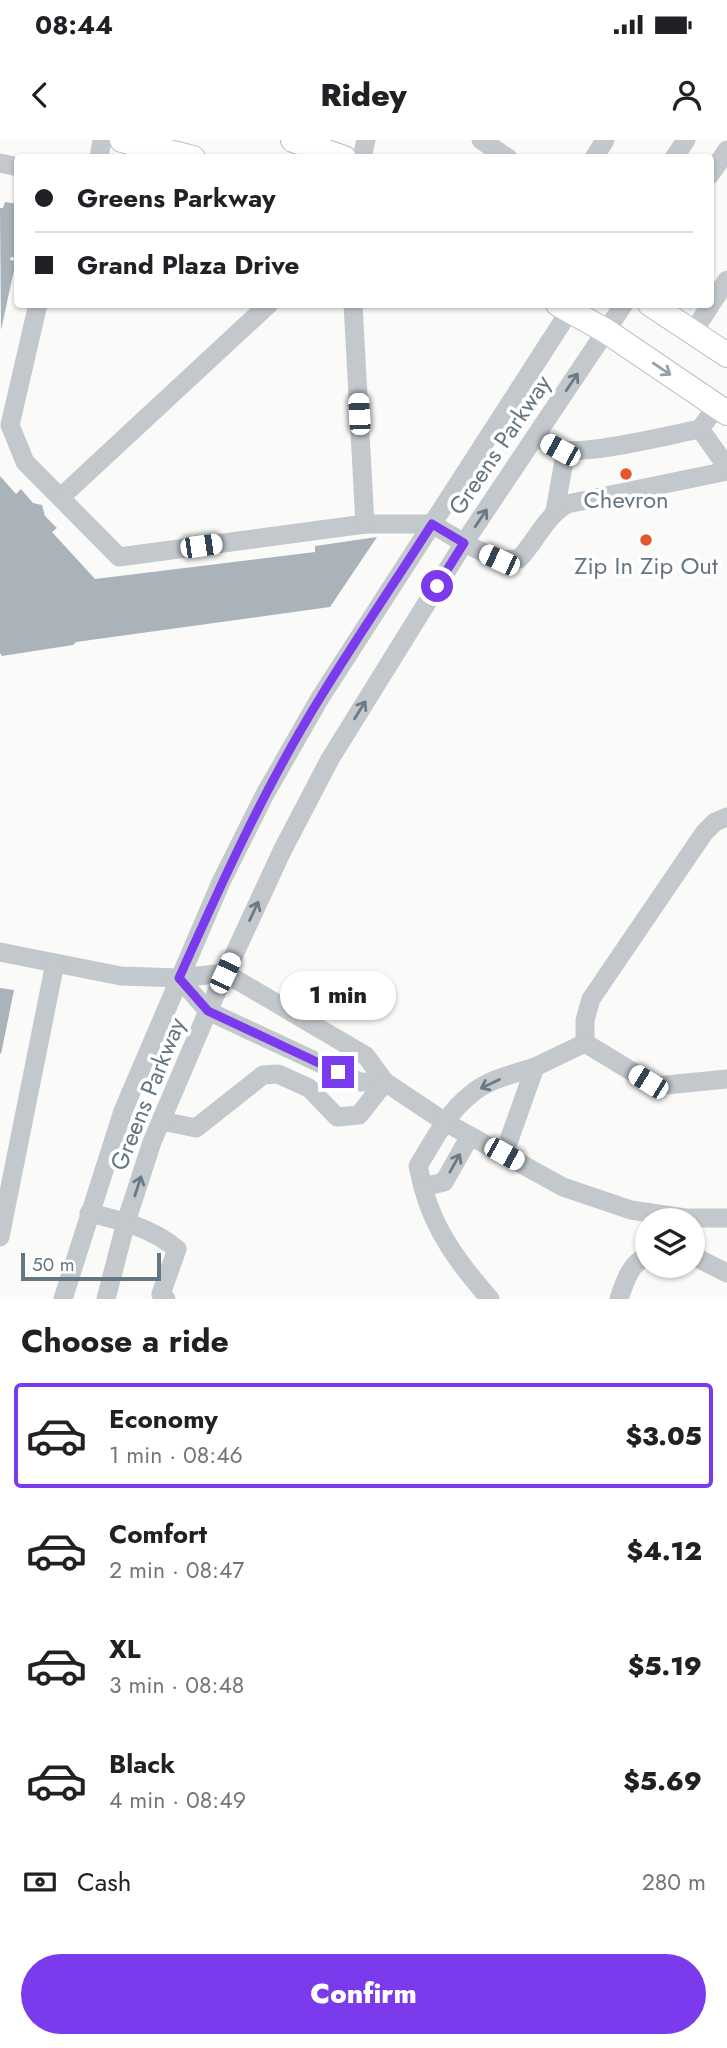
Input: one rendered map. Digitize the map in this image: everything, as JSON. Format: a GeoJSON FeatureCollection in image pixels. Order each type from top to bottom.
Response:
{"type":"FeatureCollection","features":[{"type":"Feature","properties":{"kind":"main road"},"geometry":{"type":"LineString","coordinates":[[122,140],[177,154]]}},
{"type":"Feature","properties":{"kind":"main road"},"geometry":{"type":"LineString","coordinates":[[293,140],[333,154]]}},
{"type":"Feature","properties":{"kind":"main road"},"geometry":{"type":"LineString","coordinates":[[569,308],[722,410]]}},
{"type":"Feature","properties":{"kind":"main road"},"geometry":{"type":"LineString","coordinates":[[656,308],[727,355]]}},
{"type":"Feature","properties":{"kind":"street"},"geometry":{"type":"LineString","coordinates":[[481,140],[502,154]]}},
{"type":"Feature","properties":{"kind":"street"},"geometry":{"type":"LineString","coordinates":[[714,169],[727,150]]}},
{"type":"Feature","properties":{"kind":"street"},"geometry":{"type":"LineString","coordinates":[[714,300],[727,280]]}},
{"type":"Feature","properties":{"kind":"street"},"geometry":{"type":"LineString","coordinates":[[37,308],[10,425],[25,462],[119,557],[365,524],[432,524],[499,560],[519,559],[555,511],[566,450]]}},
{"type":"Feature","properties":{"kind":"street"},"geometry":{"type":"LineString","coordinates":[[61,497],[265,308]]}},
{"type":"Feature","properties":{"kind":"street"},"geometry":{"type":"LineString","coordinates":[[353,308],[365,524]]}},
{"type":"Feature","properties":{"kind":"street","name":"Greens Parkway"},"geometry":{"type":"LineString","coordinates":[[63,1299],[123,1111],[221,882],[265,794],[320,698],[566,308]]}},
{"type":"Feature","properties":{"kind":"street","name":"Greens Parkway"},"geometry":{"type":"LineString","coordinates":[[106,1299],[126,1222],[152,1142],[208,1011],[282,851],[330,759],[464,543],[621,308]]}},
{"type":"Feature","properties":{"kind":"street"},"geometry":{"type":"LineString","coordinates":[[694,332],[709,308]]}},
{"type":"Feature","properties":{"kind":"street"},"geometry":{"type":"LineString","coordinates":[[536,436],[560,450],[607,447],[701,429],[722,410]]}},
{"type":"Feature","properties":{"kind":"street"},"geometry":{"type":"LineString","coordinates":[[555,511],[567,504],[727,469],[701,429]]}},
{"type":"Feature","properties":{"kind":"street"},"geometry":{"type":"LineString","coordinates":[[585,1043],[586,1020],[591,999],[704,833],[715,822],[727,817]]}},
{"type":"Feature","properties":{"kind":"street"},"geometry":{"type":"LineString","coordinates":[[0,951],[121,976],[179,978],[225,973],[366,1056],[385,1082],[445,1122],[563,1187],[631,1210],[685,1218],[727,1218]]}},
{"type":"Feature","properties":{"kind":"street"},"geometry":{"type":"LineString","coordinates":[[0,1237],[55,963]]}},
{"type":"Feature","properties":{"kind":"street"},"geometry":{"type":"LineString","coordinates":[[179,978],[208,1011],[360,1082],[385,1082]]}},
{"type":"Feature","properties":{"kind":"street"},"geometry":{"type":"LineString","coordinates":[[490,1299],[459,1264],[428,1209],[418,1166],[445,1122],[470,1094],[494,1081],[536,1067],[585,1043]]}},
{"type":"Feature","properties":{"kind":"street"},"geometry":{"type":"LineString","coordinates":[[585,1043],[656,1086],[727,1079]]}},
{"type":"Feature","properties":{"kind":"street"},"geometry":{"type":"LineString","coordinates":[[504,1154],[536,1067]]}},
{"type":"Feature","properties":{"kind":"street"},"geometry":{"type":"LineString","coordinates":[[162,1121],[195,1128],[263,1075],[278,1074],[309,1088],[337,1117],[359,1115],[385,1082]]}},
{"type":"Feature","properties":{"kind":"street"},"geometry":{"type":"LineString","coordinates":[[423,1187],[444,1182],[470,1136]]}},
{"type":"Feature","properties":{"kind":"street"},"geometry":{"type":"LineString","coordinates":[[89,1213],[126,1222],[160,1236],[177,1249],[161,1294],[166,1299]]}},
{"type":"Feature","properties":{"kind":"street"},"geometry":{"type":"LineString","coordinates":[[705,1262],[727,1273]]}},
{"type":"Feature","properties":{"kind":"street"},"geometry":{"type":"LineString","coordinates":[[619,1299],[635,1266]]}},
{"type":"Feature","properties":{"kind":"building"},"geometry":{"type":"Polygon","coordinates":[[[5,202],[14,203],[14,257],[10,260],[14,261],[14,270],[1,330],[0,208],[3,208],[5,202]]]}},
{"type":"Feature","properties":{"kind":"building"},"geometry":{"type":"Polygon","coordinates":[[[0,476],[16,494],[21,489],[33,503],[42,505],[45,516],[57,528],[52,532],[95,579],[315,552],[315,546],[377,537],[330,607],[76,642],[73,645],[2,656],[0,476]]]}},
{"type":"Feature","properties":{"kind":"building"},"geometry":{"type":"Polygon","coordinates":[[[0,988],[14,990],[1,1054],[0,1053],[0,988]]]}},
{"type":"Feature","properties":{"kind":"place","name":"Chevron"},"geometry":{"type":"Point","coordinates":[626,474]}},
{"type":"Feature","properties":{"kind":"place","name":"Zip In Zip Out"},"geometry":{"type":"Point","coordinates":[646,540]}},
{"type":"Feature","properties":{"kind":"route"},"geometry":{"type":"LineString","coordinates":[[338,1072],[208,1011],[179,978],[221,882],[265,794],[320,698],[432,524],[464,543],[437,586]]}}]}
